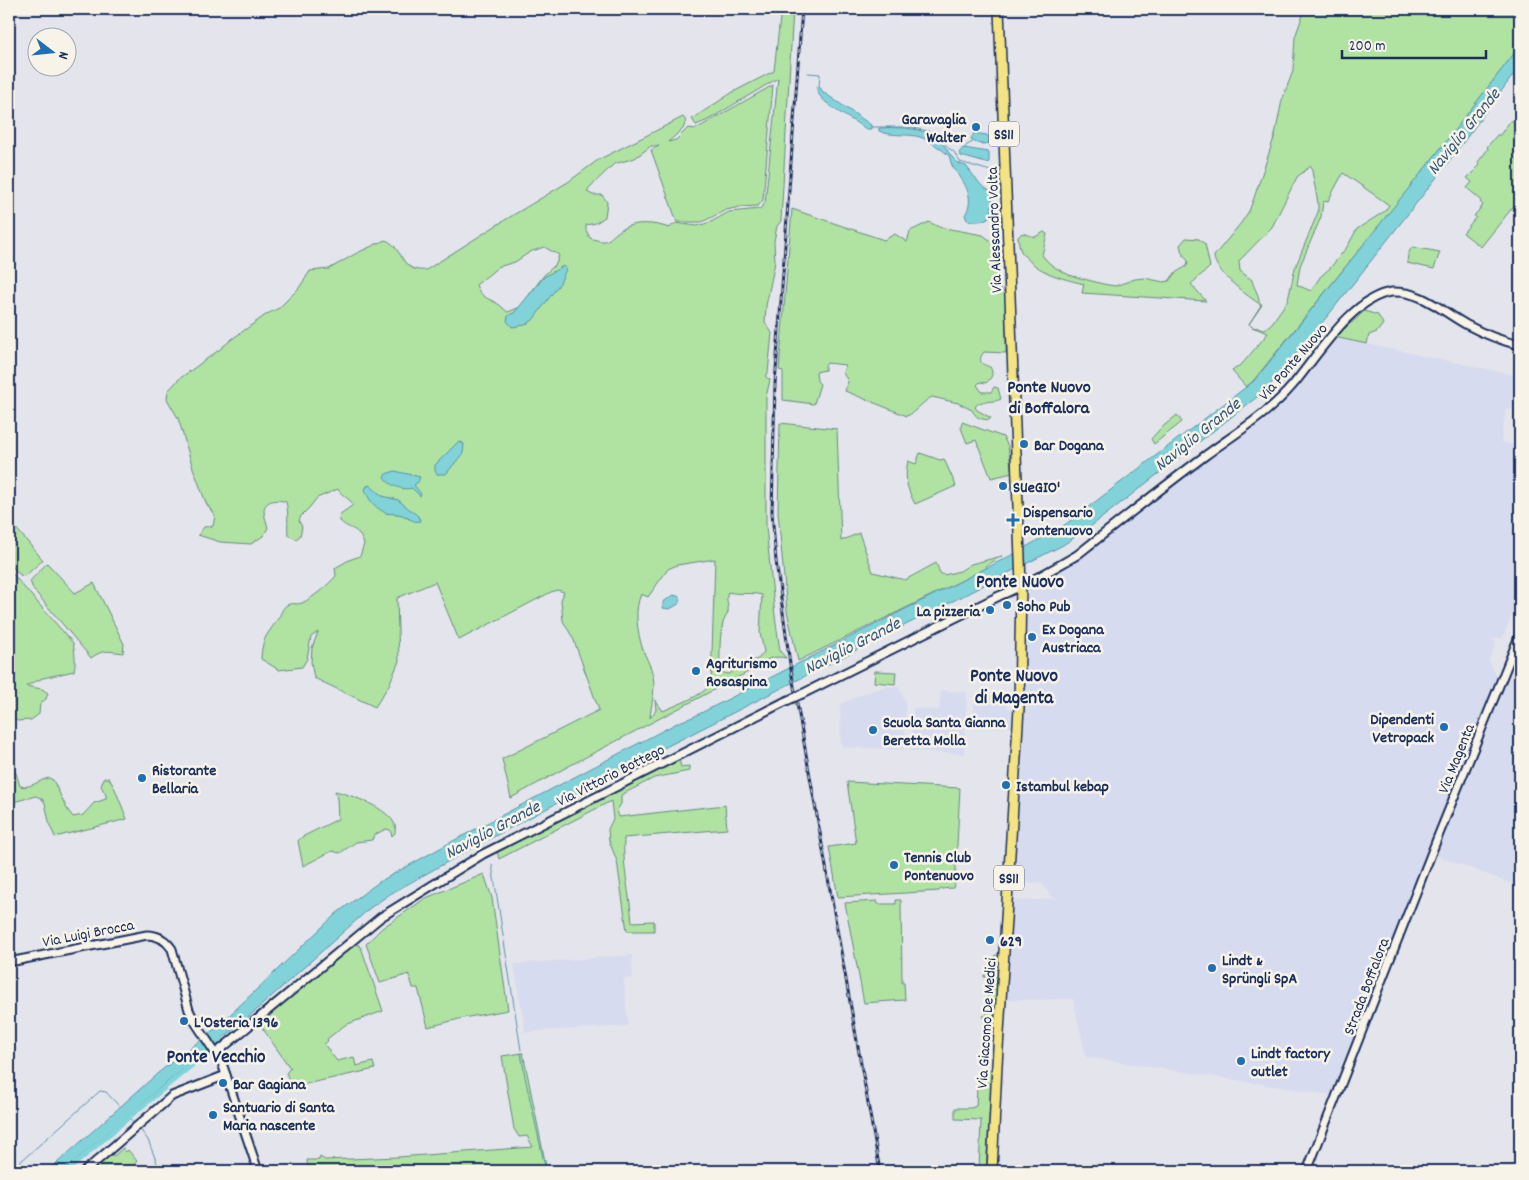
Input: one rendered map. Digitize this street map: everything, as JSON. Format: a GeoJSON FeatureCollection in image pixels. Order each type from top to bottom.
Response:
{"type":"FeatureCollection","features":[{"type":"Feature","properties":{"kind":"main road","name":"Via Alessandro Volta"},"geometry":{"type":"LineString","coordinates":[[999,9],[1021,580]]}},
{"type":"Feature","properties":{"kind":"main road","name":"Via Giacomo De Medici"},"geometry":{"type":"LineString","coordinates":[[992,1171],[1018,715],[1021,580]]}},
{"type":"Feature","properties":{"kind":"street","name":"Via Ponte Nuovo"},"geometry":{"type":"LineString","coordinates":[[1021,580],[1077,555],[1206,455],[1274,406],[1346,319],[1362,304],[1378,295],[1392,292],[1416,294],[1488,335],[1520,344]]}},
{"type":"Feature","properties":{"kind":"street","name":"Via Vittorio Bottego"},"geometry":{"type":"LineString","coordinates":[[215,1052],[381,917],[466,864],[784,702],[1016,589],[1021,580]]}},
{"type":"Feature","properties":{"kind":"street","name":"Via Magenta"},"geometry":{"type":"LineString","coordinates":[[1416,894],[1520,634]]}},
{"type":"Feature","properties":{"kind":"street","name":"Strada Boffalora"},"geometry":{"type":"LineString","coordinates":[[1307,1171],[1416,894]]}},
{"type":"Feature","properties":{"kind":"street","name":"Via Luigi Brocca"},"geometry":{"type":"LineString","coordinates":[[9,962],[147,935],[158,936],[169,945],[189,1010],[215,1052]]}},
{"type":"Feature","properties":{"kind":"street"},"geometry":{"type":"LineString","coordinates":[[215,1052],[226,1075],[258,1171]]}},
{"type":"Feature","properties":{"kind":"street"},"geometry":{"type":"LineString","coordinates":[[85,1171],[172,1096],[226,1075]]}},
{"type":"Feature","properties":{"kind":"shaded area"},"geometry":{"type":"Polygon","coordinates":[[[1334,337],[1520,376],[1520,411],[1506,409],[1501,442],[1520,446],[1520,592],[1503,638],[1491,639],[1495,640],[1495,647],[1489,660],[1498,679],[1331,1095],[1086,1057],[1073,999],[1005,1000],[1012,901],[1053,899],[1041,883],[1014,882],[1024,690],[1027,586],[1108,539],[1106,536],[1135,512],[1252,425],[1334,337]]]}},
{"type":"Feature","properties":{"kind":"shaded area"},"geometry":{"type":"Polygon","coordinates":[[[1520,643],[1520,887],[1435,855],[1520,643]]]}},
{"type":"Feature","properties":{"kind":"shaded area","name":"Scuola Santa Gianna Beretta Molla"},"geometry":{"type":"Polygon","coordinates":[[[885,687],[899,687],[906,704],[904,750],[841,746],[840,704],[885,687]]]}},
{"type":"Feature","properties":{"kind":"shaded area","name":"Scuola Santa Gianna Beretta Molla"},"geometry":{"type":"Polygon","coordinates":[[[941,690],[967,692],[964,754],[911,751],[913,708],[939,710],[941,690]]]}},
{"type":"Feature","properties":{"kind":"shaded area"},"geometry":{"type":"Polygon","coordinates":[[[975,694],[1008,696],[1008,708],[1013,709],[1012,727],[972,729],[975,694]]]}},
{"type":"Feature","properties":{"kind":"shaded area"},"geometry":{"type":"Polygon","coordinates":[[[632,955],[633,978],[624,979],[628,1026],[525,1032],[514,964],[632,955]]]}},
{"type":"Feature","properties":{"kind":"green space"},"geometry":{"type":"Polygon","coordinates":[[[781,9],[793,9],[781,221],[777,226],[774,241],[775,262],[766,306],[765,322],[772,333],[768,373],[765,376],[770,380],[766,397],[766,527],[780,651],[786,658],[775,657],[766,661],[511,798],[502,759],[599,710],[573,638],[563,621],[561,600],[564,592],[557,590],[551,592],[459,640],[435,582],[397,598],[399,661],[389,685],[375,707],[314,678],[311,662],[312,648],[318,632],[311,637],[307,659],[302,667],[279,670],[261,659],[264,640],[284,607],[289,604],[302,603],[311,598],[336,576],[335,568],[360,556],[364,544],[359,534],[344,525],[340,521],[339,515],[353,505],[338,489],[317,498],[301,516],[299,521],[302,527],[300,536],[296,539],[288,535],[286,502],[280,500],[266,504],[264,515],[268,528],[263,536],[251,544],[220,542],[198,535],[204,527],[213,526],[215,516],[206,503],[178,418],[167,399],[168,391],[179,379],[232,339],[267,314],[279,308],[299,288],[310,271],[329,269],[385,240],[395,247],[411,267],[417,270],[426,270],[568,182],[598,160],[683,117],[686,121],[683,129],[668,142],[676,140],[688,128],[696,129],[773,85],[763,200],[758,206],[726,210],[702,222],[677,222],[651,150],[659,146],[651,146],[635,158],[614,164],[589,188],[587,192],[593,195],[602,195],[607,202],[605,217],[596,223],[586,225],[586,230],[590,238],[605,241],[627,226],[652,224],[669,228],[676,223],[697,226],[711,222],[729,212],[760,209],[765,203],[778,78],[708,120],[696,125],[692,119],[733,92],[774,71],[781,9]],[[544,247],[530,252],[515,262],[498,267],[476,285],[480,293],[508,312],[520,307],[544,275],[556,264],[559,255],[544,247]],[[458,442],[435,465],[455,461],[463,443],[458,442]],[[369,485],[366,487],[367,494],[386,513],[402,514],[409,519],[420,519],[398,500],[382,496],[369,485]],[[715,559],[677,565],[668,569],[648,597],[641,594],[638,607],[639,634],[654,681],[650,718],[656,710],[655,700],[663,711],[701,693],[711,684],[715,559]],[[728,592],[728,612],[723,623],[721,635],[720,672],[729,674],[745,663],[758,659],[764,652],[760,633],[762,595],[728,592]]]}},
{"type":"Feature","properties":{"kind":"green space"},"geometry":{"type":"Polygon","coordinates":[[[1305,9],[1520,9],[1520,46],[1424,170],[1253,381],[1246,387],[1232,371],[1243,363],[1268,333],[1252,327],[1265,329],[1272,323],[1288,300],[1295,268],[1318,212],[1311,166],[1297,177],[1272,227],[1239,261],[1240,271],[1252,280],[1262,305],[1249,324],[1261,305],[1226,276],[1220,269],[1214,256],[1241,223],[1249,211],[1254,198],[1275,135],[1282,100],[1293,71],[1295,37],[1305,9]],[[1343,173],[1328,201],[1323,202],[1321,217],[1300,266],[1297,285],[1311,291],[1320,277],[1347,247],[1357,229],[1385,211],[1389,205],[1343,173]]]}},
{"type":"Feature","properties":{"kind":"green space"},"geometry":{"type":"Polygon","coordinates":[[[1511,120],[1520,128],[1520,198],[1481,247],[1463,233],[1483,205],[1480,202],[1481,200],[1467,188],[1472,182],[1467,178],[1480,165],[1478,162],[1488,149],[1487,147],[1497,135],[1500,135],[1511,120]]]}},
{"type":"Feature","properties":{"kind":"green space"},"geometry":{"type":"Polygon","coordinates":[[[792,209],[884,240],[895,234],[907,242],[910,231],[929,222],[939,227],[983,235],[996,245],[999,260],[996,285],[1006,294],[1006,353],[984,352],[980,360],[984,365],[990,367],[992,375],[986,383],[980,382],[977,385],[982,392],[991,392],[994,387],[998,388],[1001,399],[983,402],[975,407],[991,418],[989,420],[979,418],[972,410],[958,403],[932,397],[907,416],[845,391],[848,381],[843,373],[845,365],[827,363],[825,370],[816,372],[817,381],[820,384],[814,404],[783,400],[783,371],[779,370],[792,209]]]}},
{"type":"Feature","properties":{"kind":"green space"},"geometry":{"type":"Polygon","coordinates":[[[1044,232],[1047,234],[1042,255],[1048,262],[1069,275],[1115,286],[1144,278],[1164,282],[1169,281],[1175,273],[1187,266],[1188,261],[1182,253],[1180,245],[1186,238],[1199,239],[1205,244],[1210,267],[1191,284],[1206,301],[1082,293],[1084,284],[1058,277],[1042,270],[1022,253],[1018,237],[1022,233],[1035,237],[1044,232]]]}},
{"type":"Feature","properties":{"kind":"green space"},"geometry":{"type":"Polygon","coordinates":[[[1412,247],[1440,252],[1434,269],[1407,263],[1408,254],[1412,247]]]}},
{"type":"Feature","properties":{"kind":"green space"},"geometry":{"type":"Polygon","coordinates":[[[1364,311],[1378,315],[1383,324],[1377,332],[1369,335],[1367,344],[1334,337],[1356,319],[1364,311]]]}},
{"type":"Feature","properties":{"kind":"green space"},"geometry":{"type":"Polygon","coordinates":[[[1177,415],[1182,422],[1154,444],[1151,439],[1177,415]]]}},
{"type":"Feature","properties":{"kind":"green space"},"geometry":{"type":"Polygon","coordinates":[[[962,422],[1003,437],[1008,446],[1012,473],[991,478],[976,440],[967,443],[961,428],[962,422]]]}},
{"type":"Feature","properties":{"kind":"green space"},"geometry":{"type":"Polygon","coordinates":[[[780,423],[837,429],[841,541],[859,533],[873,572],[905,580],[936,563],[940,573],[944,575],[960,571],[971,564],[1002,556],[986,566],[987,568],[798,661],[787,611],[778,512],[780,423]]]}},
{"type":"Feature","properties":{"kind":"green space"},"geometry":{"type":"Polygon","coordinates":[[[920,453],[940,460],[944,459],[956,486],[915,504],[907,483],[906,473],[908,461],[916,464],[920,453]]]}},
{"type":"Feature","properties":{"kind":"green space"},"geometry":{"type":"Polygon","coordinates":[[[9,520],[43,560],[25,576],[20,575],[9,563],[9,520]]]}},
{"type":"Feature","properties":{"kind":"green space"},"geometry":{"type":"Polygon","coordinates":[[[47,563],[75,593],[94,583],[124,644],[123,653],[106,651],[91,658],[33,589],[30,581],[47,563]]]}},
{"type":"Feature","properties":{"kind":"green space"},"geometry":{"type":"Polygon","coordinates":[[[9,570],[73,643],[74,671],[43,678],[26,686],[42,689],[48,693],[46,699],[40,704],[39,714],[31,720],[17,721],[9,715],[9,570]]]}},
{"type":"Feature","properties":{"kind":"green space"},"geometry":{"type":"Polygon","coordinates":[[[875,671],[896,672],[895,684],[874,682],[875,671]]]}},
{"type":"Feature","properties":{"kind":"green space"},"geometry":{"type":"Polygon","coordinates":[[[679,759],[681,767],[689,766],[689,771],[654,778],[621,795],[621,804],[617,810],[619,817],[725,805],[727,829],[624,838],[624,859],[632,922],[654,921],[654,931],[627,931],[617,861],[609,841],[608,829],[613,819],[611,801],[499,859],[497,851],[679,759]]]}},
{"type":"Feature","properties":{"kind":"green space"},"geometry":{"type":"Polygon","coordinates":[[[9,769],[16,773],[20,786],[24,787],[49,778],[53,780],[73,817],[83,815],[94,803],[106,799],[101,786],[104,778],[109,778],[127,819],[55,837],[50,826],[45,803],[42,799],[36,796],[9,803],[9,769]]]}},
{"type":"Feature","properties":{"kind":"green space","name":"Tennis Club Pontenuovo"},"geometry":{"type":"Polygon","coordinates":[[[847,782],[960,788],[955,884],[953,888],[941,889],[939,891],[838,897],[829,847],[856,843],[847,782]]]}},
{"type":"Feature","properties":{"kind":"green space"},"geometry":{"type":"Polygon","coordinates":[[[335,791],[378,808],[391,819],[395,825],[395,833],[392,836],[390,830],[386,829],[374,835],[372,840],[356,842],[340,853],[332,851],[303,866],[298,841],[302,837],[338,819],[335,791]]]}},
{"type":"Feature","properties":{"kind":"green space"},"geometry":{"type":"Polygon","coordinates":[[[484,874],[492,898],[508,1010],[463,1018],[428,1027],[418,988],[413,988],[409,974],[380,983],[366,944],[382,928],[426,898],[484,874]]]}},
{"type":"Feature","properties":{"kind":"green space"},"geometry":{"type":"Polygon","coordinates":[[[896,900],[901,900],[902,983],[904,983],[905,1000],[864,1003],[845,903],[877,901],[878,904],[896,904],[896,900]]]}},
{"type":"Feature","properties":{"kind":"green space"},"geometry":{"type":"Polygon","coordinates":[[[356,943],[361,947],[383,1011],[345,1025],[327,1039],[328,1041],[324,1044],[337,1061],[354,1057],[356,1066],[373,1062],[375,1069],[292,1087],[286,1073],[291,1067],[259,1023],[356,943]]]}},
{"type":"Feature","properties":{"kind":"green space"},"geometry":{"type":"Polygon","coordinates":[[[995,955],[999,955],[995,1015],[985,1019],[983,1016],[987,1015],[988,977],[984,977],[984,975],[993,975],[995,955]]]}},
{"type":"Feature","properties":{"kind":"green space"},"geometry":{"type":"Polygon","coordinates":[[[523,1053],[547,1171],[322,1171],[323,1167],[319,1171],[308,1171],[307,1160],[319,1160],[320,1157],[325,1160],[398,1157],[533,1147],[527,1136],[519,1137],[514,1129],[502,1056],[523,1053]]]}},
{"type":"Feature","properties":{"kind":"green space"},"geometry":{"type":"Polygon","coordinates":[[[992,1069],[986,1171],[979,1171],[981,1120],[955,1119],[955,1108],[971,1108],[976,1106],[978,1071],[992,1069]]]}},
{"type":"Feature","properties":{"kind":"green space"},"geometry":{"type":"Polygon","coordinates":[[[123,1148],[126,1152],[128,1150],[137,1161],[133,1166],[126,1165],[121,1171],[93,1171],[90,1169],[109,1151],[114,1156],[123,1148]]]}},
{"type":"Feature","properties":{"kind":"water","name":"Naviglio Grande"},"geometry":{"type":"Polygon","coordinates":[[[1520,46],[1520,66],[1444,168],[1330,313],[1266,390],[1090,527],[1063,545],[593,784],[390,894],[370,908],[243,1022],[166,1083],[63,1171],[48,1171],[158,1073],[216,1028],[337,913],[379,882],[679,722],[693,717],[1012,555],[1066,524],[1254,381],[1433,158],[1520,46]]]}},
{"type":"Feature","properties":{"kind":"water"},"geometry":{"type":"Polygon","coordinates":[[[819,86],[823,92],[871,125],[871,129],[866,129],[828,105],[818,93],[817,87],[819,86]]]}},
{"type":"Feature","properties":{"kind":"water"},"geometry":{"type":"Polygon","coordinates":[[[879,128],[918,130],[926,132],[939,140],[957,162],[966,166],[981,185],[991,192],[993,197],[991,215],[980,221],[967,220],[965,215],[969,196],[967,190],[952,166],[949,156],[944,151],[920,137],[884,133],[879,131],[879,128]]]}},
{"type":"Feature","properties":{"kind":"water"},"geometry":{"type":"Polygon","coordinates":[[[974,133],[987,135],[989,143],[975,142],[971,139],[974,133]]]}},
{"type":"Feature","properties":{"kind":"water"},"geometry":{"type":"Polygon","coordinates":[[[963,148],[989,152],[989,162],[986,163],[961,156],[959,153],[963,148]]]}},
{"type":"Feature","properties":{"kind":"water"},"geometry":{"type":"Polygon","coordinates":[[[563,266],[566,269],[560,283],[533,320],[525,325],[512,327],[507,321],[508,316],[515,312],[544,277],[563,266]]]}},
{"type":"Feature","properties":{"kind":"water"},"geometry":{"type":"Polygon","coordinates":[[[458,442],[464,444],[463,453],[446,474],[437,474],[435,465],[458,442]]]}},
{"type":"Feature","properties":{"kind":"water"},"geometry":{"type":"Polygon","coordinates":[[[395,471],[420,477],[414,485],[421,494],[420,496],[412,488],[404,489],[389,483],[384,477],[386,474],[395,471]]]}},
{"type":"Feature","properties":{"kind":"water"},"geometry":{"type":"Polygon","coordinates":[[[369,485],[382,496],[398,500],[418,516],[420,521],[413,521],[400,514],[386,513],[379,509],[372,503],[366,492],[365,489],[369,485]]]}},
{"type":"Feature","properties":{"kind":"water"},"geometry":{"type":"Polygon","coordinates":[[[674,595],[680,597],[680,603],[670,609],[663,608],[663,602],[674,595]]]}},
{"type":"Feature","properties":{"kind":"waterway"},"geometry":{"type":"LineString","coordinates":[[808,73],[820,74],[819,86]]}},
{"type":"Feature","properties":{"kind":"waterway"},"geometry":{"type":"LineString","coordinates":[[871,127],[908,127],[928,131],[943,139],[947,147],[954,152],[960,162],[994,172]]}},
{"type":"Feature","properties":{"kind":"waterway"},"geometry":{"type":"LineString","coordinates":[[965,148],[973,142]]}},
{"type":"Feature","properties":{"kind":"waterway"},"geometry":{"type":"LineString","coordinates":[[492,865],[521,1050]]}},
{"type":"Feature","properties":{"kind":"waterway"},"geometry":{"type":"LineString","coordinates":[[67,1171],[215,1046],[221,1040],[221,1033]]}},
{"type":"Feature","properties":{"kind":"waterway"},"geometry":{"type":"LineString","coordinates":[[521,1053],[546,1171]]}},
{"type":"Feature","properties":{"kind":"waterway"},"geometry":{"type":"LineString","coordinates":[[10,1171],[100,1091],[106,1092],[119,1106]]}},
{"type":"Feature","properties":{"kind":"waterway"},"geometry":{"type":"LineString","coordinates":[[127,1115],[134,1123]]}},
{"type":"Feature","properties":{"kind":"waterway"},"geometry":{"type":"LineString","coordinates":[[139,1128],[148,1140],[160,1171]]}},
{"type":"Feature","properties":{"kind":"railway"},"geometry":{"type":"LineString","coordinates":[[802,9],[775,384],[772,512],[776,561],[790,664],[880,1171]]}},
{"type":"Feature","properties":{"kind":"place","name":"Garavaglia Walter"},"geometry":{"type":"Point","coordinates":[976,127]}},
{"type":"Feature","properties":{"kind":"place","name":"Bar Dogana"},"geometry":{"type":"Point","coordinates":[1024,444]}},
{"type":"Feature","properties":{"kind":"place","name":"SUeGIO'"},"geometry":{"type":"Point","coordinates":[1003,486]}},
{"type":"Feature","properties":{"kind":"place","name":"Dispensario Pontenuovo"},"geometry":{"type":"Point","coordinates":[1013,520]}},
{"type":"Feature","properties":{"kind":"place","name":"Soho Pub"},"geometry":{"type":"Point","coordinates":[1007,605]}},
{"type":"Feature","properties":{"kind":"place","name":"La pizzeria"},"geometry":{"type":"Point","coordinates":[990,610]}},
{"type":"Feature","properties":{"kind":"place","name":"Ex Dogana Austriaca"},"geometry":{"type":"Point","coordinates":[1032,637]}},
{"type":"Feature","properties":{"kind":"place","name":"Agriturismo Rosaspina"},"geometry":{"type":"Point","coordinates":[696,671]}},
{"type":"Feature","properties":{"kind":"place","name":"Dipendenti Vetropack"},"geometry":{"type":"Point","coordinates":[1444,727]}},
{"type":"Feature","properties":{"kind":"place","name":"Scuola Santa Gianna Beretta Molla"},"geometry":{"type":"Point","coordinates":[873,730]}},
{"type":"Feature","properties":{"kind":"place","name":"Ristorante Bellaria"},"geometry":{"type":"Point","coordinates":[142,778]}},
{"type":"Feature","properties":{"kind":"place","name":"Istambul kebap"},"geometry":{"type":"Point","coordinates":[1006,785]}},
{"type":"Feature","properties":{"kind":"place","name":"Tennis Club Pontenuovo"},"geometry":{"type":"Point","coordinates":[894,865]}},
{"type":"Feature","properties":{"kind":"place","name":"629"},"geometry":{"type":"Point","coordinates":[990,940]}},
{"type":"Feature","properties":{"kind":"place","name":"Lindt & Sprüngli SpA"},"geometry":{"type":"Point","coordinates":[1212,968]}},
{"type":"Feature","properties":{"kind":"place","name":"L'Osteria 1396"},"geometry":{"type":"Point","coordinates":[184,1021]}},
{"type":"Feature","properties":{"kind":"place","name":"Lindt factory outlet"},"geometry":{"type":"Point","coordinates":[1241,1061]}},
{"type":"Feature","properties":{"kind":"place","name":"Bar Gagiana"},"geometry":{"type":"Point","coordinates":[223,1083]}},
{"type":"Feature","properties":{"kind":"place","name":"Santuario di Santa Maria nascente"},"geometry":{"type":"Point","coordinates":[213,1115]}},
{"type":"Feature","properties":{"kind":"district","name":"Ponte Nuovo di Boffalora"},"geometry":{"type":"Point","coordinates":[1049,396]}},
{"type":"Feature","properties":{"kind":"district","name":"Ponte Nuovo"},"geometry":{"type":"Point","coordinates":[1020,580]}},
{"type":"Feature","properties":{"kind":"district","name":"Ponte Nuovo di Magenta"},"geometry":{"type":"Point","coordinates":[1014,685]}},
{"type":"Feature","properties":{"kind":"district","name":"Ponte Vecchio"},"geometry":{"type":"Point","coordinates":[216,1055]}}]}
